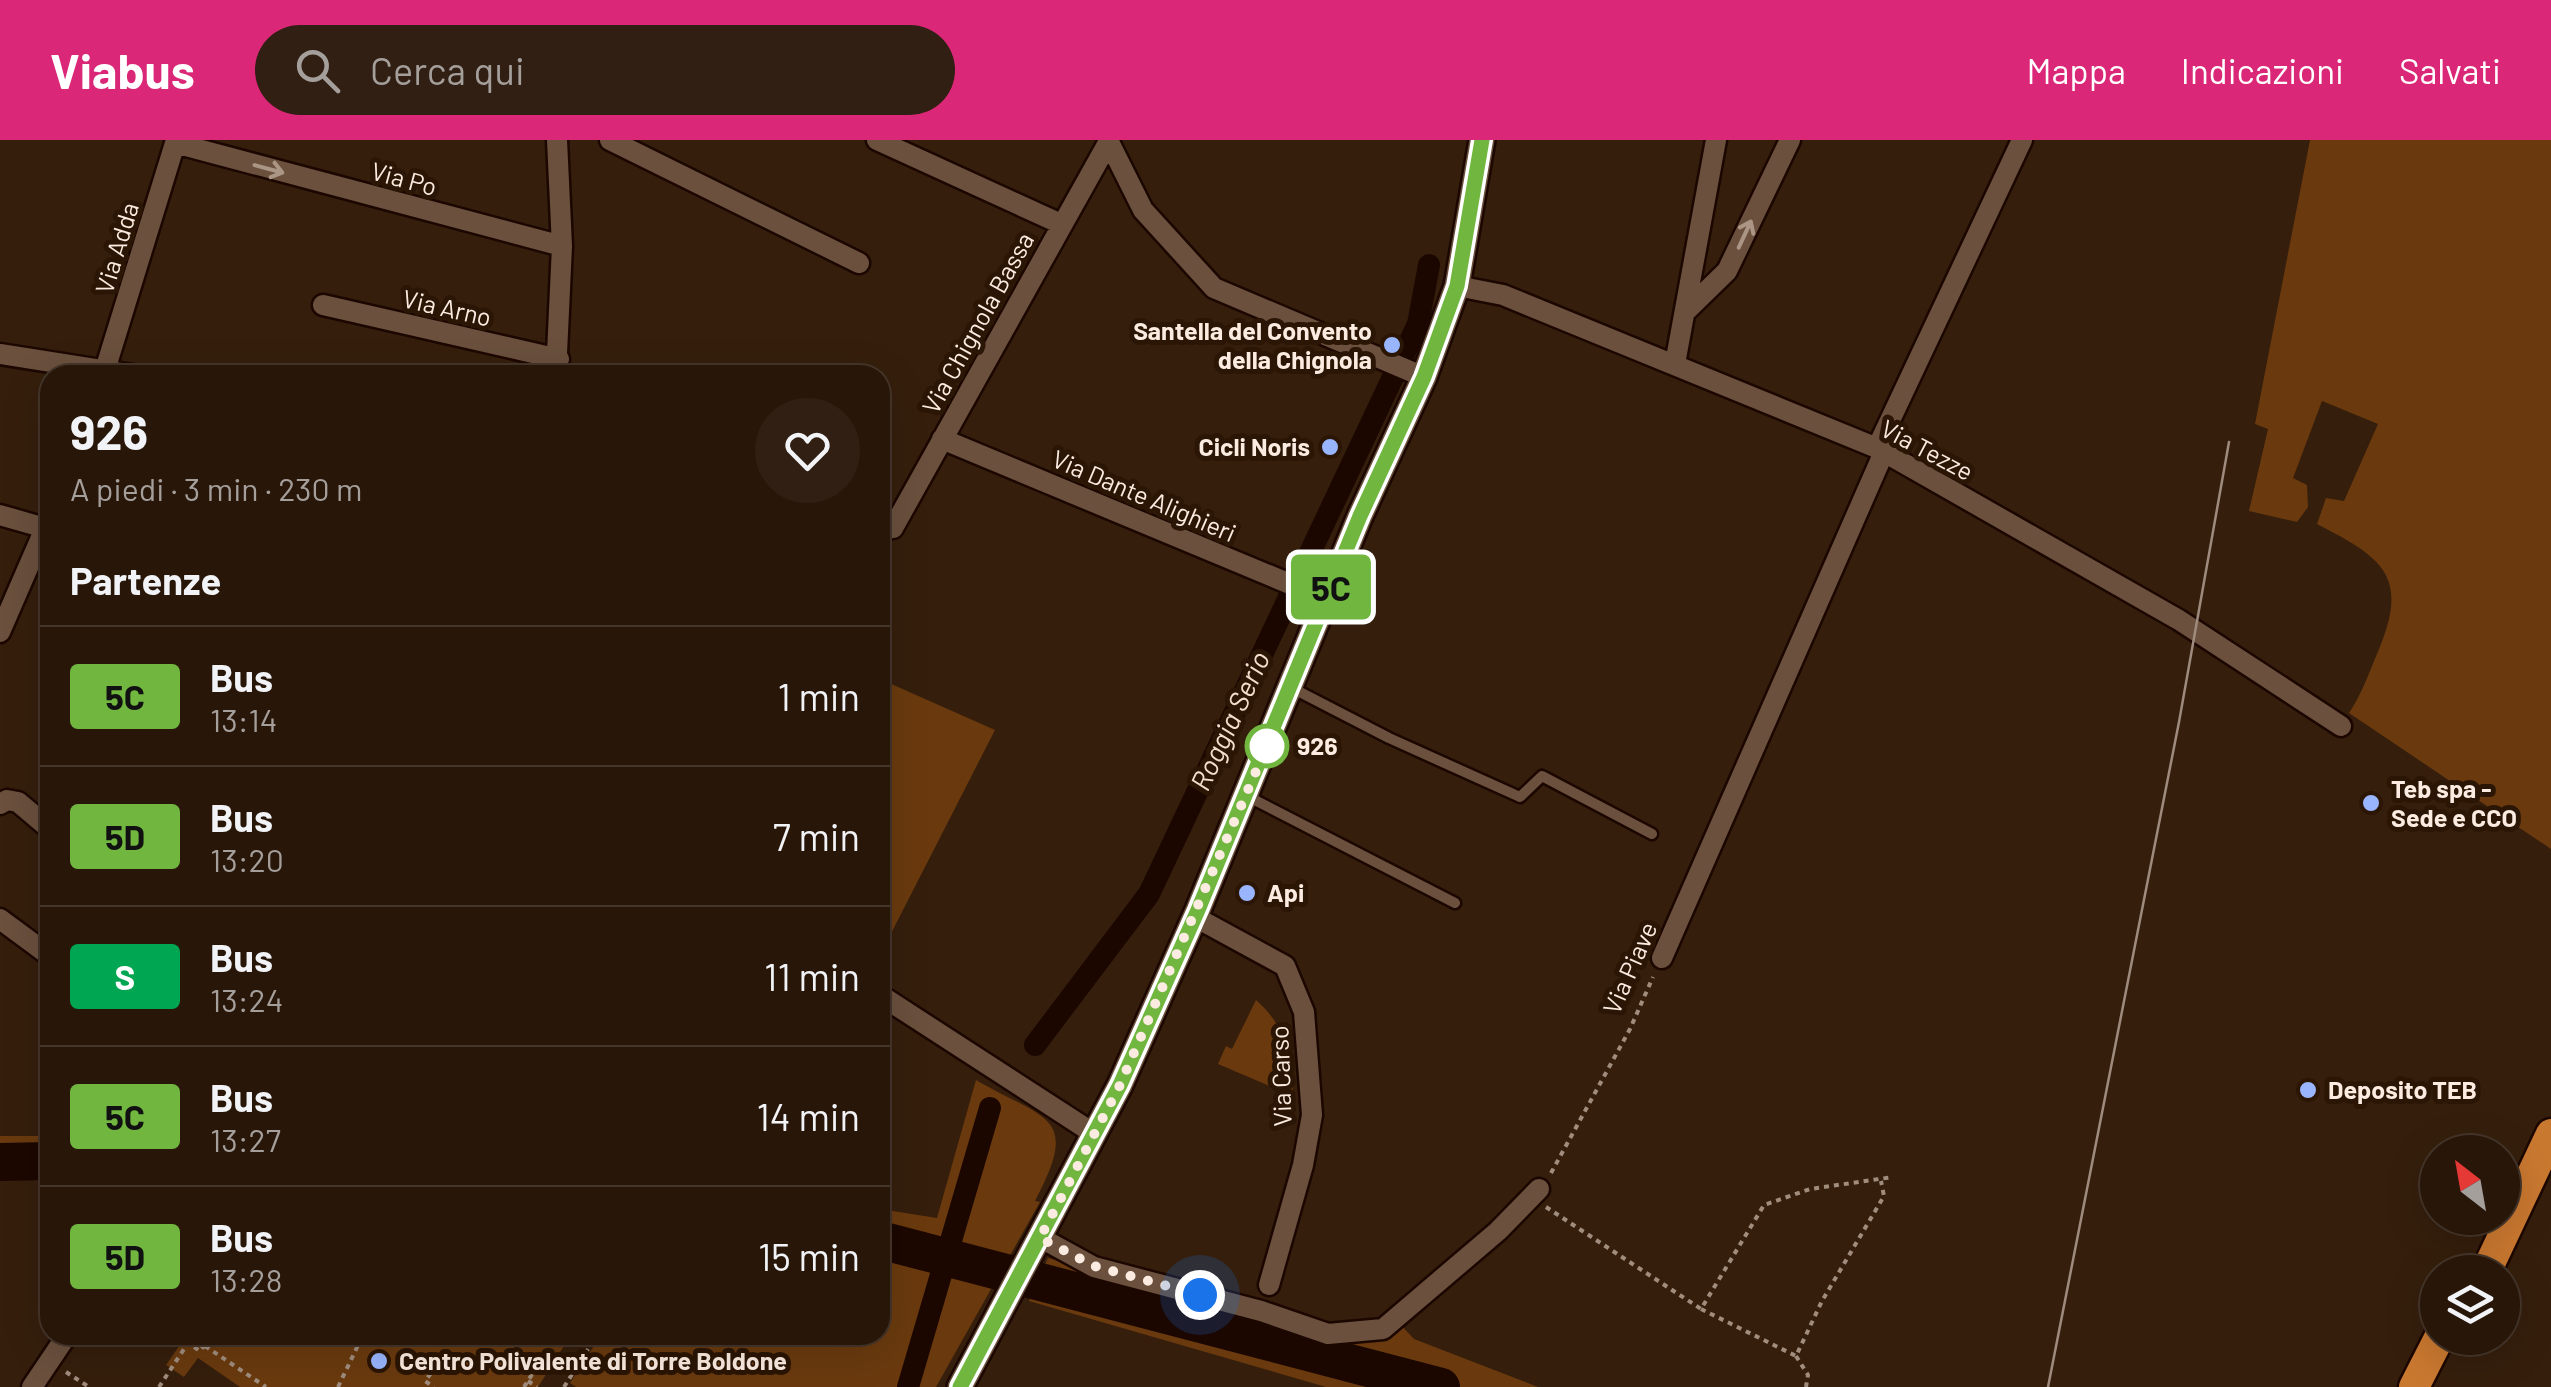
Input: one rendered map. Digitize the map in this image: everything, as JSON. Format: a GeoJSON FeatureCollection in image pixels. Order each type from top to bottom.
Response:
{"type":"FeatureCollection","features":[{"type":"Feature","properties":{"kind":"highway"},"geometry":{"type":"LineString","coordinates":[[2520,1180],[2551,1119]]}},
{"type":"Feature","properties":{"kind":"highway"},"geometry":{"type":"LineString","coordinates":[[2494,1255],[2551,1134]]}},
{"type":"Feature","properties":{"kind":"highway"},"geometry":{"type":"LineString","coordinates":[[2414,1387],[2430,1355]]}},
{"type":"Feature","properties":{"kind":"highway"},"geometry":{"type":"LineString","coordinates":[[2432,1387],[2448,1355]]}},
{"type":"Feature","properties":{"kind":"street"},"geometry":{"type":"LineString","coordinates":[[557,140],[562,246],[558,365]]}},
{"type":"Feature","properties":{"kind":"street"},"geometry":{"type":"LineString","coordinates":[[610,140],[859,263]]}},
{"type":"Feature","properties":{"kind":"street"},"geometry":{"type":"LineString","coordinates":[[877,140],[1061,224]]}},
{"type":"Feature","properties":{"kind":"street"},"geometry":{"type":"LineString","coordinates":[[960,1387],[1096,1135],[1291,688],[1326,598],[1403,368],[1457,286],[1482,140]]}},
{"type":"Feature","properties":{"kind":"street"},"geometry":{"type":"LineString","coordinates":[[1675,364],[1716,140]]}},
{"type":"Feature","properties":{"kind":"street"},"geometry":{"type":"LineString","coordinates":[[1686,310],[1728,271],[1790,140]]}},
{"type":"Feature","properties":{"kind":"street","name":"Via Piave"},"geometry":{"type":"LineString","coordinates":[[1662,958],[1881,450],[2022,140]]}},
{"type":"Feature","properties":{"kind":"street"},"geometry":{"type":"LineString","coordinates":[[1108,141],[1143,210],[1214,288],[1403,368]]}},
{"type":"Feature","properties":{"kind":"street","name":"Via Chignola Bassa"},"geometry":{"type":"LineString","coordinates":[[890,522],[942,439],[1108,141]]}},
{"type":"Feature","properties":{"kind":"street","name":"Via Po"},"geometry":{"type":"LineString","coordinates":[[176,142],[562,246]]}},
{"type":"Feature","properties":{"kind":"street","name":"Via Adda"},"geometry":{"type":"LineString","coordinates":[[110,365],[176,142]]}},
{"type":"Feature","properties":{"kind":"street","name":"Via Tezze"},"geometry":{"type":"LineString","coordinates":[[1457,286],[1503,295],[1881,450],[2179,620],[2342,726]]}},
{"type":"Feature","properties":{"kind":"street","name":"Via Arno"},"geometry":{"type":"LineString","coordinates":[[323,305],[540,365]]}},
{"type":"Feature","properties":{"kind":"street"},"geometry":{"type":"LineString","coordinates":[[0,354],[66,365]]}},
{"type":"Feature","properties":{"kind":"street","name":"Via Dante Alighieri"},"geometry":{"type":"LineString","coordinates":[[942,439],[1326,598]]}},
{"type":"Feature","properties":{"kind":"street"},"geometry":{"type":"LineString","coordinates":[[0,515],[40,521]]}},
{"type":"Feature","properties":{"kind":"street"},"geometry":{"type":"LineString","coordinates":[[0,632],[40,540]]}},
{"type":"Feature","properties":{"kind":"street"},"geometry":{"type":"LineString","coordinates":[[0,804],[6,800],[18,802],[40,821]]}},
{"type":"Feature","properties":{"kind":"street","name":"Via Carso"},"geometry":{"type":"LineString","coordinates":[[1194,917],[1285,966],[1304,1012],[1312,1116],[1304,1165],[1269,1286]]}},
{"type":"Feature","properties":{"kind":"street"},"geometry":{"type":"LineString","coordinates":[[0,919],[40,949]]}},
{"type":"Feature","properties":{"kind":"street"},"geometry":{"type":"LineString","coordinates":[[890,1001],[1096,1135]]}},
{"type":"Feature","properties":{"kind":"street"},"geometry":{"type":"LineString","coordinates":[[1036,1247],[1328,1334],[1383,1328],[1498,1231],[1539,1189]]}},
{"type":"Feature","properties":{"kind":"street"},"geometry":{"type":"LineString","coordinates":[[32,1387],[60,1345]]}},
{"type":"Feature","properties":{"kind":"lane"},"geometry":{"type":"LineString","coordinates":[[1291,688],[1388,738],[1520,797],[1542,776],[1652,834]]}},
{"type":"Feature","properties":{"kind":"lane"},"geometry":{"type":"LineString","coordinates":[[1246,795],[1455,902]]}},
{"type":"Feature","properties":{"kind":"path","name":"Via Piave"},"geometry":{"type":"LineString","coordinates":[[1539,1189],[1630,1030],[1662,958]]}},
{"type":"Feature","properties":{"kind":"path"},"geometry":{"type":"LineString","coordinates":[[1702,1308],[1764,1205],[1810,1188],[1892,1177]]}},
{"type":"Feature","properties":{"kind":"path"},"geometry":{"type":"LineString","coordinates":[[1796,1356],[1822,1301],[1884,1196],[1880,1179]]}},
{"type":"Feature","properties":{"kind":"path"},"geometry":{"type":"LineString","coordinates":[[1539,1189],[1555,1216],[1702,1308],[1796,1356],[1808,1374],[1806,1387]]}},
{"type":"Feature","properties":{"kind":"path"},"geometry":{"type":"LineString","coordinates":[[158,1387],[187,1345]]}},
{"type":"Feature","properties":{"kind":"path"},"geometry":{"type":"LineString","coordinates":[[190,1345],[200,1351],[205,1346],[266,1387]]}},
{"type":"Feature","properties":{"kind":"path"},"geometry":{"type":"LineString","coordinates":[[338,1387],[358,1345]]}},
{"type":"Feature","properties":{"kind":"path"},"geometry":{"type":"LineString","coordinates":[[524,1387],[551,1345]]}},
{"type":"Feature","properties":{"kind":"path"},"geometry":{"type":"LineString","coordinates":[[564,1387],[591,1345]]}},
{"type":"Feature","properties":{"kind":"path"},"geometry":{"type":"LineString","coordinates":[[49,1362],[89,1387]]}},
{"type":"Feature","properties":{"kind":"path"},"geometry":{"type":"LineString","coordinates":[[417,1362],[432,1372],[420,1387]]}},
{"type":"Feature","properties":{"kind":"path"},"geometry":{"type":"LineString","coordinates":[[425,1380],[434,1387]]}},
{"type":"Feature","properties":{"kind":"path"},"geometry":{"type":"LineString","coordinates":[[528,1381],[537,1387]]}},
{"type":"Feature","properties":{"kind":"shaded area"},"geometry":{"type":"Polygon","coordinates":[[[2310,140],[2551,140],[2551,849],[2349,713],[2366,682],[2388,624],[2390,586],[2373,559],[2317,524],[2326,498],[2344,501],[2378,424],[2322,401],[2293,478],[2307,485],[2308,507],[2297,522],[2249,511],[2268,429],[2255,424],[2310,140]]]}},
{"type":"Feature","properties":{"kind":"shaded area"},"geometry":{"type":"Polygon","coordinates":[[[890,683],[995,730],[890,935],[890,683]]]}},
{"type":"Feature","properties":{"kind":"shaded area"},"geometry":{"type":"Polygon","coordinates":[[[1256,1000],[1274,1021],[1286,1044],[1293,1096],[1218,1064],[1226,1046],[1232,1049],[1256,1000]]]}},
{"type":"Feature","properties":{"kind":"shaded area"},"geometry":{"type":"Polygon","coordinates":[[[976,1080],[1038,1113],[1049,1123],[1055,1135],[1055,1151],[1035,1201],[1040,1202],[936,1387],[576,1387],[570,1383],[595,1345],[890,1345],[890,1211],[937,1218],[976,1080]]]}},
{"type":"Feature","properties":{"kind":"shaded area"},"geometry":{"type":"Polygon","coordinates":[[[0,1136],[40,1136],[40,1175],[0,1175],[0,1136]]]}},
{"type":"Feature","properties":{"kind":"shaded area"},"geometry":{"type":"Polygon","coordinates":[[[1048,1258],[1340,1337],[1401,1325],[1414,1339],[1538,1387],[1326,1387],[1029,1301],[1048,1258]]]}},
{"type":"Feature","properties":{"kind":"shaded area","name":"Centro Polivalente di Torre Boldone"},"geometry":{"type":"Polygon","coordinates":[[[180,1345],[565,1345],[538,1387],[240,1387],[198,1358],[184,1377],[166,1365],[180,1345]]]}},
{"type":"Feature","properties":{"kind":"waterway","name":"Roggia Serio"},"geometry":{"type":"LineString","coordinates":[[1035,1045],[1149,894],[1418,324],[1429,265]]}},
{"type":"Feature","properties":{"kind":"waterway","name":"Roggia Serio"},"geometry":{"type":"LineString","coordinates":[[908,1387],[990,1108]]}},
{"type":"Feature","properties":{"kind":"waterway"},"geometry":{"type":"LineString","coordinates":[[0,1162],[40,1161]]}},
{"type":"Feature","properties":{"kind":"waterway"},"geometry":{"type":"LineString","coordinates":[[890,1243],[1441,1387]]}},
{"type":"Feature","properties":{"kind":"tram line"},"geometry":{"type":"LineString","coordinates":[[2048,1387],[2179,722],[2229,442]]}},
{"type":"Feature","properties":{"kind":"bus line","name":"5C"},"geometry":{"type":"LineString","coordinates":[[960,1387],[1120,1085],[1198,910],[1360,516],[1424,377],[1457,286],[1482,140]]}},
{"type":"Feature","properties":{"kind":"place","name":"Santella del Convento della Chignola"},"geometry":{"type":"Point","coordinates":[1392,345]}},
{"type":"Feature","properties":{"kind":"place","name":"Cicli Noris"},"geometry":{"type":"Point","coordinates":[1330,447]}},
{"type":"Feature","properties":{"kind":"place","name":"926"},"geometry":{"type":"Point","coordinates":[1267,746]}},
{"type":"Feature","properties":{"kind":"place","name":"Teb spa - Sede e CCO"},"geometry":{"type":"Point","coordinates":[2371,803]}},
{"type":"Feature","properties":{"kind":"place","name":"Api"},"geometry":{"type":"Point","coordinates":[1247,893]}},
{"type":"Feature","properties":{"kind":"place","name":"Deposito TEB"},"geometry":{"type":"Point","coordinates":[2308,1090]}},
{"type":"Feature","properties":{"kind":"place","name":"Centro Polivalente di Torre Boldone"},"geometry":{"type":"Point","coordinates":[379,1361]}},
{"type":"Feature","properties":{"kind":"route"},"geometry":{"type":"LineString","coordinates":[[1200,1295],[1094,1266],[1040,1238],[1120,1085],[1267,746]]}}]}
